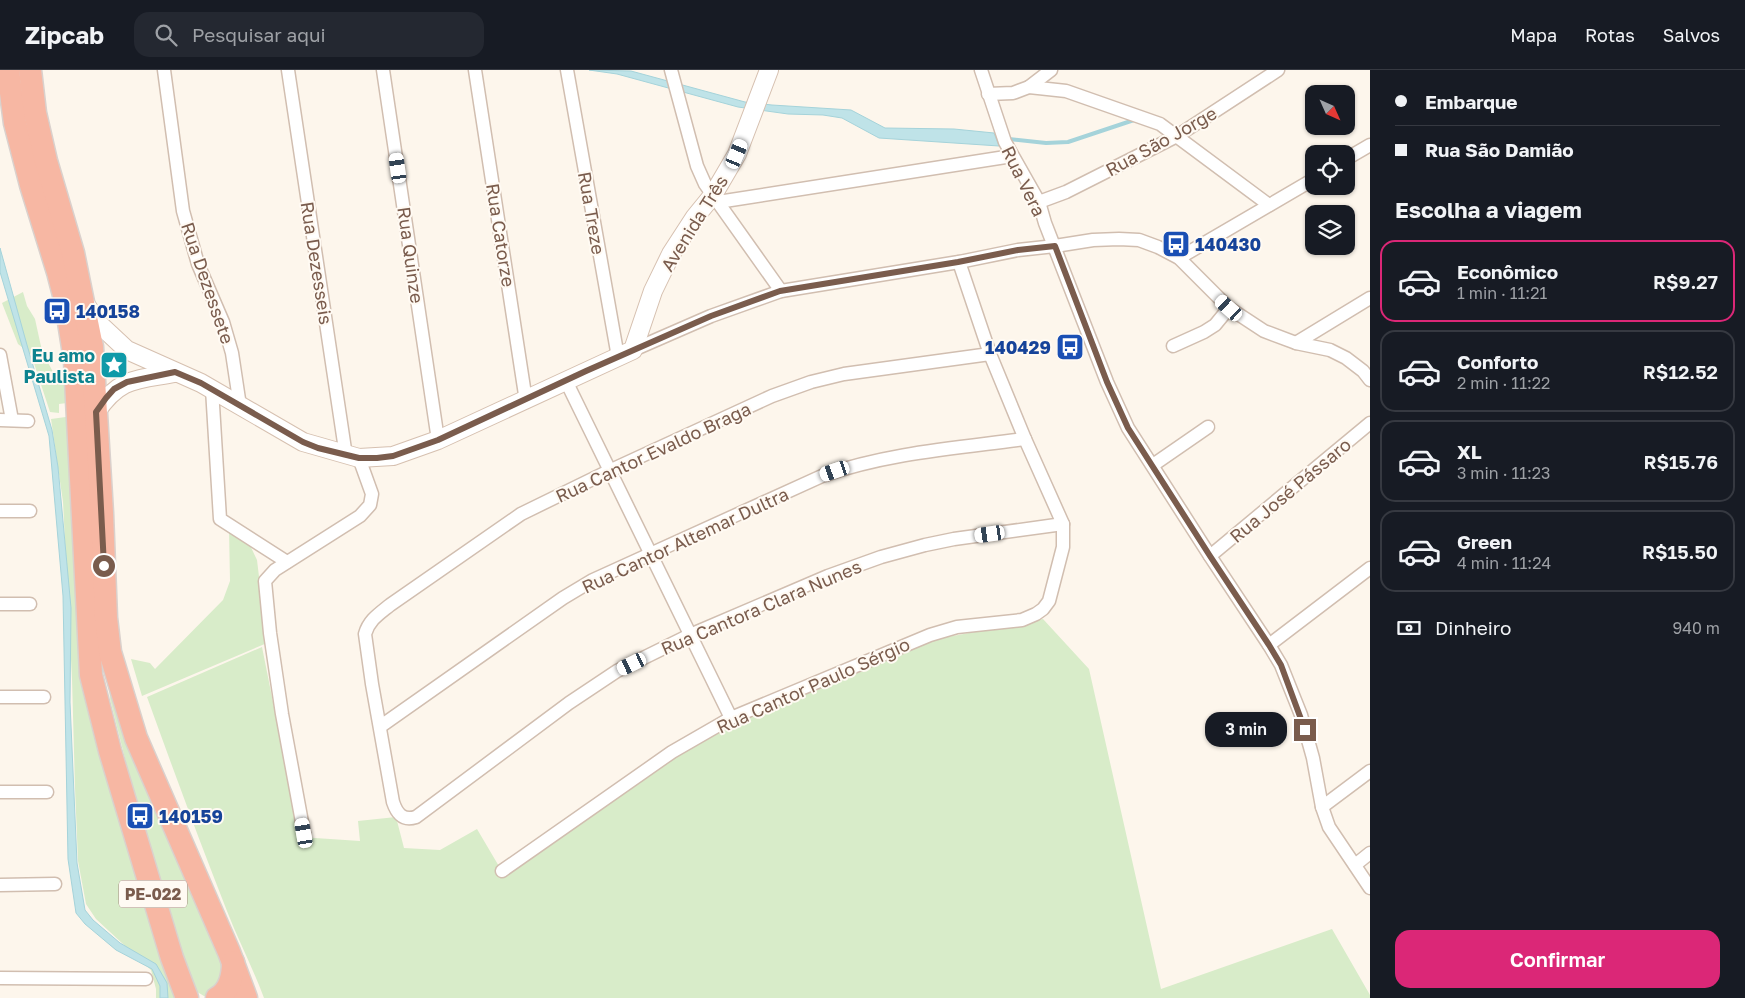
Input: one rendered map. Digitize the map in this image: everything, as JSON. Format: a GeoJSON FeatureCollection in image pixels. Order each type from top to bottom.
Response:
{"type":"FeatureCollection","features":[{"type":"Feature","properties":{"kind":"highway","name":"PE-022"},"geometry":{"type":"LineString","coordinates":[[8,70],[15,123],[31,185],[66,303],[75,360],[91,675],[110,752],[172,958],[184,990]]}},
{"type":"Feature","properties":{"kind":"highway","name":"PE-022"},"geometry":{"type":"LineString","coordinates":[[30,70],[37,123],[46,161],[74,253],[92,348],[106,618],[110,652],[136,738],[233,962],[246,998]]}},
{"type":"Feature","properties":{"kind":"highway"},"geometry":{"type":"LineString","coordinates":[[217,998],[224,993],[230,983],[233,962]]}},
{"type":"Feature","properties":{"kind":"highway"},"geometry":{"type":"LineString","coordinates":[[184,990],[202,998]]}},
{"type":"Feature","properties":{"kind":"street","name":"Rua Dezessete"},"geometry":{"type":"LineString","coordinates":[[164,70],[183,211],[198,264],[223,322],[232,353],[240,406]]}},
{"type":"Feature","properties":{"kind":"street","name":"Rua Dezesseis"},"geometry":{"type":"LineString","coordinates":[[288,70],[353,457],[372,494],[370,506],[360,516],[287,562],[269,575],[265,582],[264,587],[282,714],[304,833]]}},
{"type":"Feature","properties":{"kind":"street","name":"Rua Quinze"},"geometry":{"type":"LineString","coordinates":[[383,70],[438,440]]}},
{"type":"Feature","properties":{"kind":"street","name":"Rua Catorze"},"geometry":{"type":"LineString","coordinates":[[475,70],[526,401]]}},
{"type":"Feature","properties":{"kind":"street","name":"Avenida Três"},"geometry":{"type":"LineString","coordinates":[[625,353],[671,254],[695,217],[716,199],[750,124],[769,70]]}},
{"type":"Feature","properties":{"kind":"street","name":"Rua Vera"},"geometry":{"type":"LineString","coordinates":[[981,70],[1005,142],[1039,202],[1045,223],[1128,428],[1281,665],[1301,715],[1313,758],[1322,807],[1329,827],[1370,888]]}},
{"type":"Feature","properties":{"kind":"street"},"geometry":{"type":"LineString","coordinates":[[988,94],[1013,93],[1029,87],[1051,70]]}},
{"type":"Feature","properties":{"kind":"street","name":"Rua São Jorge"},"geometry":{"type":"LineString","coordinates":[[1039,202],[1066,192],[1177,136],[1278,70]]}},
{"type":"Feature","properties":{"kind":"street","name":"Rua Treze"},"geometry":{"type":"LineString","coordinates":[[567,71],[625,353]]}},
{"type":"Feature","properties":{"kind":"street"},"geometry":{"type":"LineString","coordinates":[[675,73],[678,95],[696,166],[705,184],[780,291]]}},
{"type":"Feature","properties":{"kind":"street"},"geometry":{"type":"LineString","coordinates":[[0,81],[15,123]]}},
{"type":"Feature","properties":{"kind":"street"},"geometry":{"type":"LineString","coordinates":[[1029,87],[1066,91],[1160,124],[1269,205]]}},
{"type":"Feature","properties":{"kind":"street"},"geometry":{"type":"LineString","coordinates":[[1355,154],[1370,145]]}},
{"type":"Feature","properties":{"kind":"street"},"geometry":{"type":"LineString","coordinates":[[716,199],[1012,156]]}},
{"type":"Feature","properties":{"kind":"street"},"geometry":{"type":"LineString","coordinates":[[1179,258],[1305,184]]}},
{"type":"Feature","properties":{"kind":"street"},"geometry":{"type":"LineString","coordinates":[[84,302],[97,322],[127,350],[201,383],[303,442],[353,457],[377,458],[393,456],[438,440],[526,401],[625,353],[718,313],[780,291],[958,262],[1018,250],[1093,240],[1139,240],[1158,247],[1179,258],[1229,308],[1264,331],[1296,343],[1330,350],[1346,358],[1363,371],[1370,380]]}},
{"type":"Feature","properties":{"kind":"street"},"geometry":{"type":"LineString","coordinates":[[958,262],[990,354],[1063,524]]}},
{"type":"Feature","properties":{"kind":"street"},"geometry":{"type":"LineString","coordinates":[[1296,343],[1370,298]]}},
{"type":"Feature","properties":{"kind":"street"},"geometry":{"type":"LineString","coordinates":[[1173,346],[1210,328],[1229,308]]}},
{"type":"Feature","properties":{"kind":"street","name":"Rua Cantor Evaldo Braga"},"geometry":{"type":"LineString","coordinates":[[381,726],[372,684],[365,634],[372,619],[521,514],[772,396],[811,382],[844,374],[990,354]]}},
{"type":"Feature","properties":{"kind":"street"},"geometry":{"type":"LineString","coordinates":[[0,356],[6,420],[28,421]]}},
{"type":"Feature","properties":{"kind":"street"},"geometry":{"type":"LineString","coordinates":[[96,412],[114,389],[127,382],[175,372]]}},
{"type":"Feature","properties":{"kind":"street"},"geometry":{"type":"LineString","coordinates":[[566,381],[731,718]]}},
{"type":"Feature","properties":{"kind":"street"},"geometry":{"type":"LineString","coordinates":[[212,389],[220,519],[287,562]]}},
{"type":"Feature","properties":{"kind":"street","name":"Rua José Pássaro"},"geometry":{"type":"LineString","coordinates":[[1210,556],[1309,476],[1370,423]]}},
{"type":"Feature","properties":{"kind":"street"},"geometry":{"type":"LineString","coordinates":[[1152,465],[1208,427]]}},
{"type":"Feature","properties":{"kind":"street","name":"Rua Cantor Altemar Dultra"},"geometry":{"type":"LineString","coordinates":[[381,726],[563,598],[594,580],[822,476],[848,467],[905,455],[1025,439]]}},
{"type":"Feature","properties":{"kind":"street"},"geometry":{"type":"LineString","coordinates":[[0,511],[30,511]]}},
{"type":"Feature","properties":{"kind":"street","name":"Rua Cantora Clara Nunes"},"geometry":{"type":"LineString","coordinates":[[381,726],[396,811],[408,819],[416,817],[569,703],[617,671],[690,635],[828,576],[881,557],[954,539],[1063,524]]}},
{"type":"Feature","properties":{"kind":"street","name":"Rua Cantor Paulo Sérgio"},"geometry":{"type":"LineString","coordinates":[[502,871],[672,752],[731,718],[930,635],[957,628],[1022,620],[1036,614],[1049,601],[1063,547],[1063,524]]}},
{"type":"Feature","properties":{"kind":"street"},"geometry":{"type":"LineString","coordinates":[[1269,645],[1370,568]]}},
{"type":"Feature","properties":{"kind":"street"},"geometry":{"type":"LineString","coordinates":[[0,604],[30,604]]}},
{"type":"Feature","properties":{"kind":"street"},"geometry":{"type":"LineString","coordinates":[[0,697],[44,697]]}},
{"type":"Feature","properties":{"kind":"street"},"geometry":{"type":"LineString","coordinates":[[1322,807],[1370,771]]}},
{"type":"Feature","properties":{"kind":"street"},"geometry":{"type":"LineString","coordinates":[[0,792],[47,792]]}},
{"type":"Feature","properties":{"kind":"street"},"geometry":{"type":"LineString","coordinates":[[1355,865],[1370,854]]}},
{"type":"Feature","properties":{"kind":"street"},"geometry":{"type":"LineString","coordinates":[[0,884],[55,884]]}},
{"type":"Feature","properties":{"kind":"street"},"geometry":{"type":"LineString","coordinates":[[0,978],[146,979]]}},
{"type":"Feature","properties":{"kind":"green space"},"geometry":{"type":"Polygon","coordinates":[[[23,292],[27,306],[35,319],[42,351],[53,372],[60,377],[66,368],[67,403],[59,404],[59,413],[50,412],[31,354],[18,344],[2,303],[23,292]]]}},
{"type":"Feature","properties":{"kind":"green space"},"geometry":{"type":"Polygon","coordinates":[[[73,416],[88,674],[178,998],[156,998],[156,989],[151,970],[96,919],[86,904],[78,861],[72,679],[63,502],[51,419],[73,416]]]}},
{"type":"Feature","properties":{"kind":"green space"},"geometry":{"type":"Polygon","coordinates":[[[229,528],[249,543],[257,560],[267,643],[142,696],[131,659],[150,663],[155,669],[223,600],[230,581],[229,528]]]}},
{"type":"Feature","properties":{"kind":"green space"},"geometry":{"type":"Polygon","coordinates":[[[1043,619],[1089,669],[1161,989],[1332,929],[1370,998],[264,998],[231,922],[147,697],[262,647],[300,837],[360,841],[358,821],[396,817],[404,848],[440,850],[477,829],[500,868],[731,715],[937,639],[1043,619]]]}},
{"type":"Feature","properties":{"kind":"green space"},"geometry":{"type":"Polygon","coordinates":[[[107,663],[229,956],[217,995],[204,996],[194,990],[175,958],[110,699],[107,663]]]}},
{"type":"Feature","properties":{"kind":"water"},"geometry":{"type":"Polygon","coordinates":[[[589,70],[631,71],[745,102],[851,110],[885,128],[954,129],[994,133],[999,146],[879,138],[842,118],[823,115],[788,114],[738,107],[617,74],[589,70]]]}},
{"type":"Feature","properties":{"kind":"water"},"geometry":{"type":"Polygon","coordinates":[[[0,248],[52,430],[58,467],[71,608],[70,702],[77,863],[85,910],[93,920],[120,943],[156,964],[167,983],[168,998],[160,998],[160,986],[152,969],[116,950],[85,924],[76,913],[68,859],[63,596],[49,436],[0,272],[0,248]]]}},
{"type":"Feature","properties":{"kind":"waterway"},"geometry":{"type":"LineString","coordinates":[[1009,139],[1046,143],[1068,142],[1134,120]]}},
{"type":"Feature","properties":{"kind":"place","name":"140430"},"geometry":{"type":"Point","coordinates":[1176,244]}},
{"type":"Feature","properties":{"kind":"place","name":"140158"},"geometry":{"type":"Point","coordinates":[57,311]}},
{"type":"Feature","properties":{"kind":"place","name":"140429"},"geometry":{"type":"Point","coordinates":[1070,347]}},
{"type":"Feature","properties":{"kind":"place","name":"Eu amo Paulista"},"geometry":{"type":"Point","coordinates":[114,365]}},
{"type":"Feature","properties":{"kind":"place","name":"140159"},"geometry":{"type":"Point","coordinates":[140,816]}},
{"type":"Feature","properties":{"kind":"route"},"geometry":{"type":"LineString","coordinates":[[104,566],[96,412],[114,389],[127,382],[175,372],[201,383],[290,436],[318,448],[359,458],[393,456],[438,440],[526,401],[586,371],[711,316],[780,291],[958,262],[1018,250],[1055,246],[1107,382],[1128,428],[1281,665],[1305,730]]}}]}
